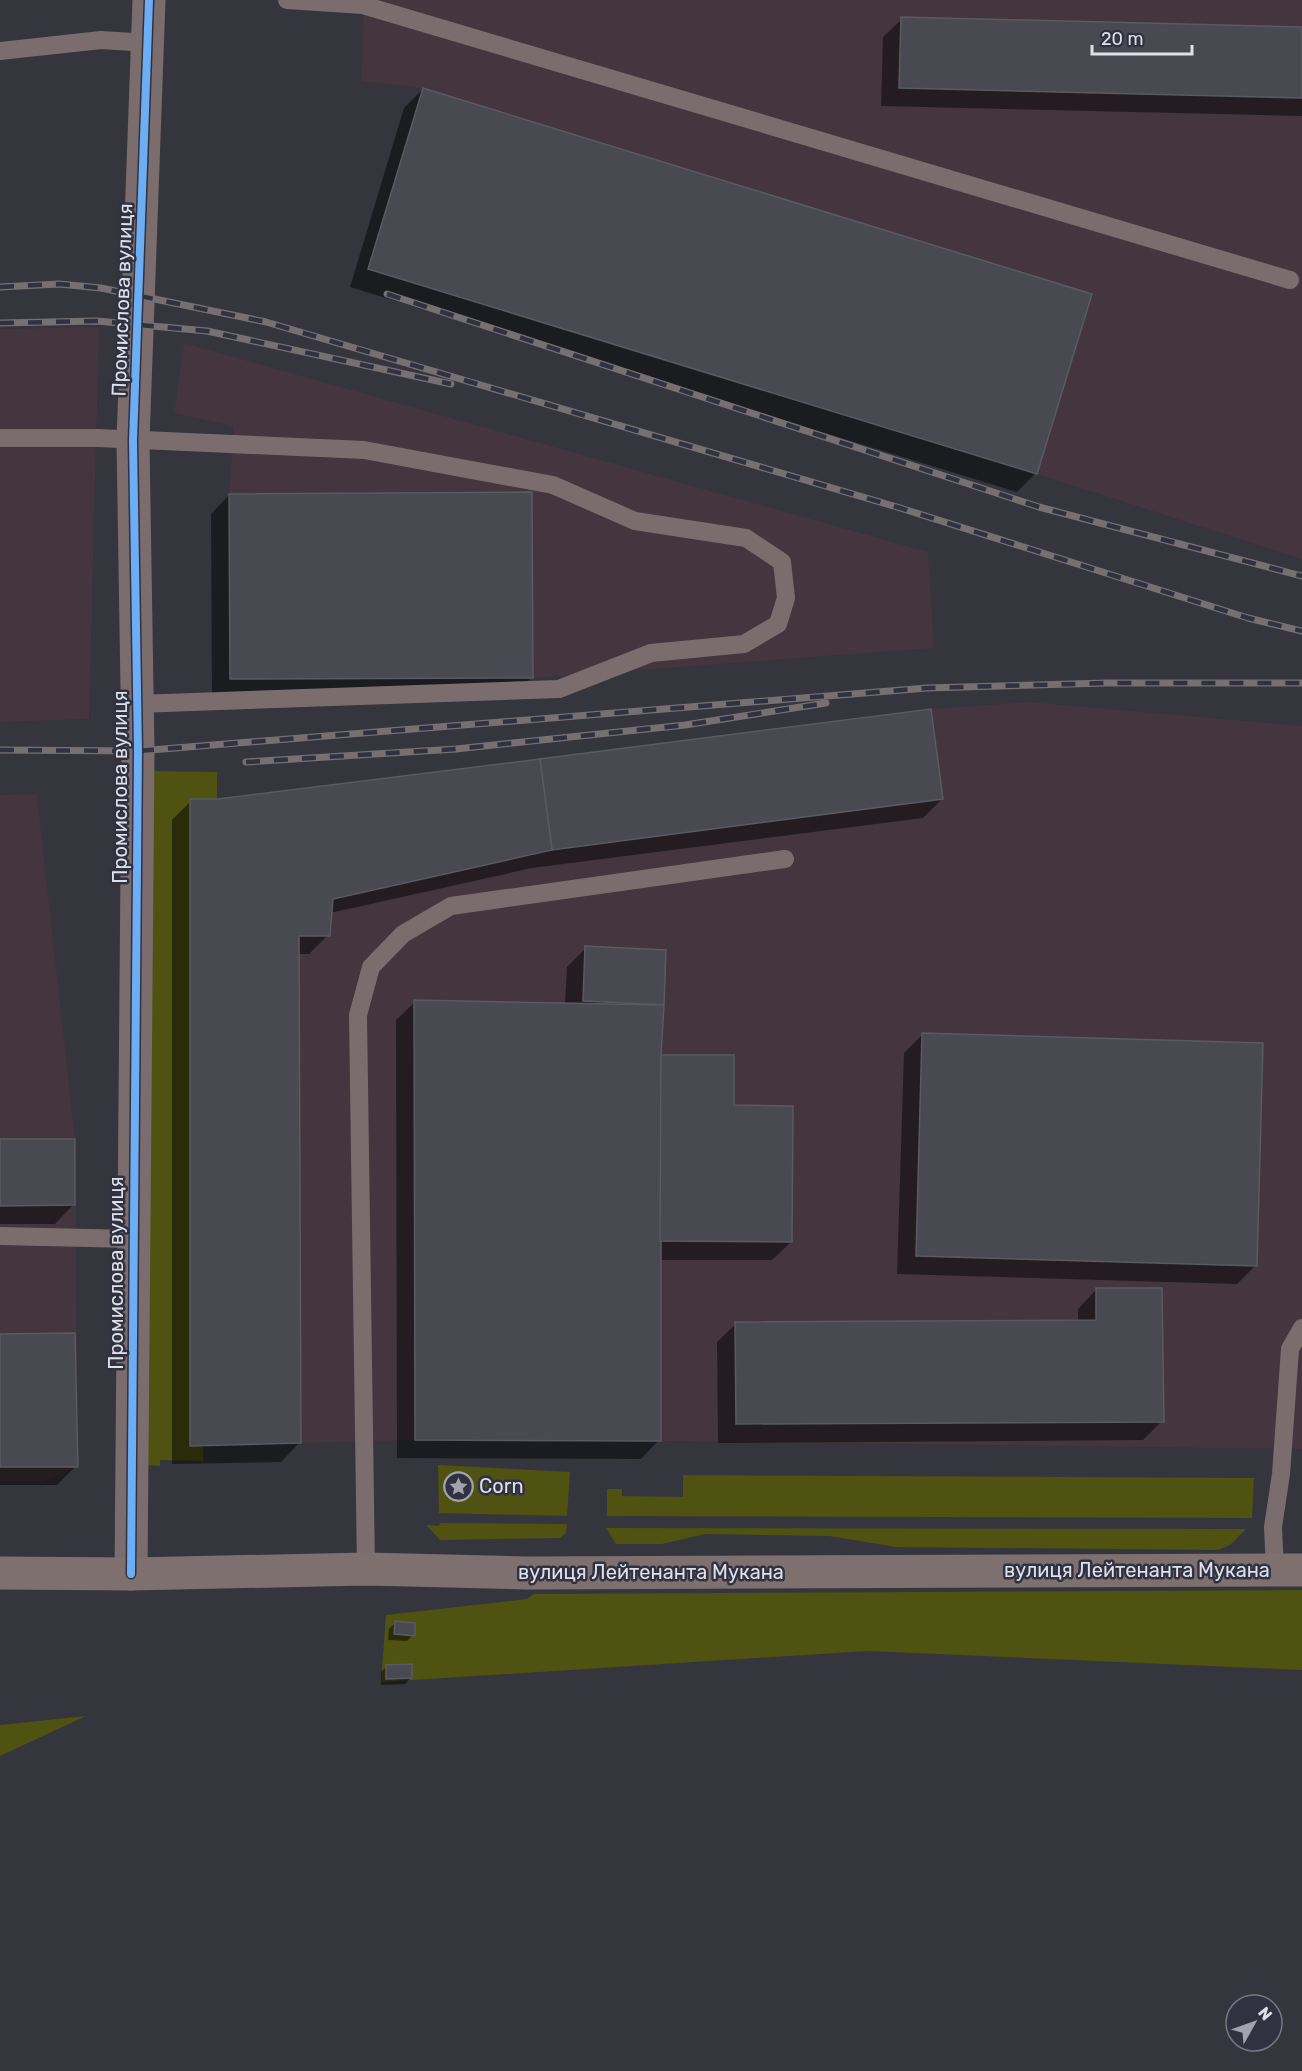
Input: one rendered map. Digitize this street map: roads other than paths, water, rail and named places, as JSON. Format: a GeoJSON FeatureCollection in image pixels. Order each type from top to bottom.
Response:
{"type":"FeatureCollection","features":[{"type":"Feature","properties":{"kind":"main road","name":"вулиця Лейтенанта Мукана"},"geometry":{"type":"LineString","coordinates":[[0,1573],[131,1574],[366,1569],[527,1573],[1289,1570]]}},
{"type":"Feature","properties":{"kind":"street","name":"Промислова вулиця"},"geometry":{"type":"LineString","coordinates":[[131,1574],[137,704],[133,441],[149,0]]}},
{"type":"Feature","properties":{"kind":"lane"},"geometry":{"type":"LineString","coordinates":[[287,0],[363,5],[1290,280]]}},
{"type":"Feature","properties":{"kind":"lane"},"geometry":{"type":"LineString","coordinates":[[0,51],[101,40],[148,42]]}},
{"type":"Feature","properties":{"kind":"lane"},"geometry":{"type":"LineString","coordinates":[[0,438],[98,438],[364,450],[553,485],[635,521],[746,538],[782,562],[786,598],[778,624],[744,644],[651,653],[559,689],[137,704]]}},
{"type":"Feature","properties":{"kind":"lane"},"geometry":{"type":"LineString","coordinates":[[366,1569],[358,1015],[371,967],[403,934],[451,906],[785,859]]}},
{"type":"Feature","properties":{"kind":"lane"},"geometry":{"type":"LineString","coordinates":[[0,1236],[132,1239]]}},
{"type":"Feature","properties":{"kind":"lane"},"geometry":{"type":"LineString","coordinates":[[1289,1570],[1273,1527],[1281,1474],[1290,1349],[1302,1328]]}},
{"type":"Feature","properties":{"kind":"railway"},"geometry":{"type":"LineString","coordinates":[[0,287],[59,284],[101,288],[266,322],[897,507],[1248,618],[1302,631]]}},
{"type":"Feature","properties":{"kind":"railway"},"geometry":{"type":"LineString","coordinates":[[387,294],[1039,507],[1302,576]]}},
{"type":"Feature","properties":{"kind":"railway"},"geometry":{"type":"LineString","coordinates":[[0,323],[97,321],[207,331],[451,384]]}},
{"type":"Feature","properties":{"kind":"railway"},"geometry":{"type":"LineString","coordinates":[[0,750],[138,751],[927,688],[1107,683],[1302,683]]}},
{"type":"Feature","properties":{"kind":"railway"},"geometry":{"type":"LineString","coordinates":[[246,762],[456,749],[685,725],[826,703]]}},
{"type":"Feature","properties":{"kind":"place","name":"Corn"},"geometry":{"type":"Point","coordinates":[458,1486]}}]}
